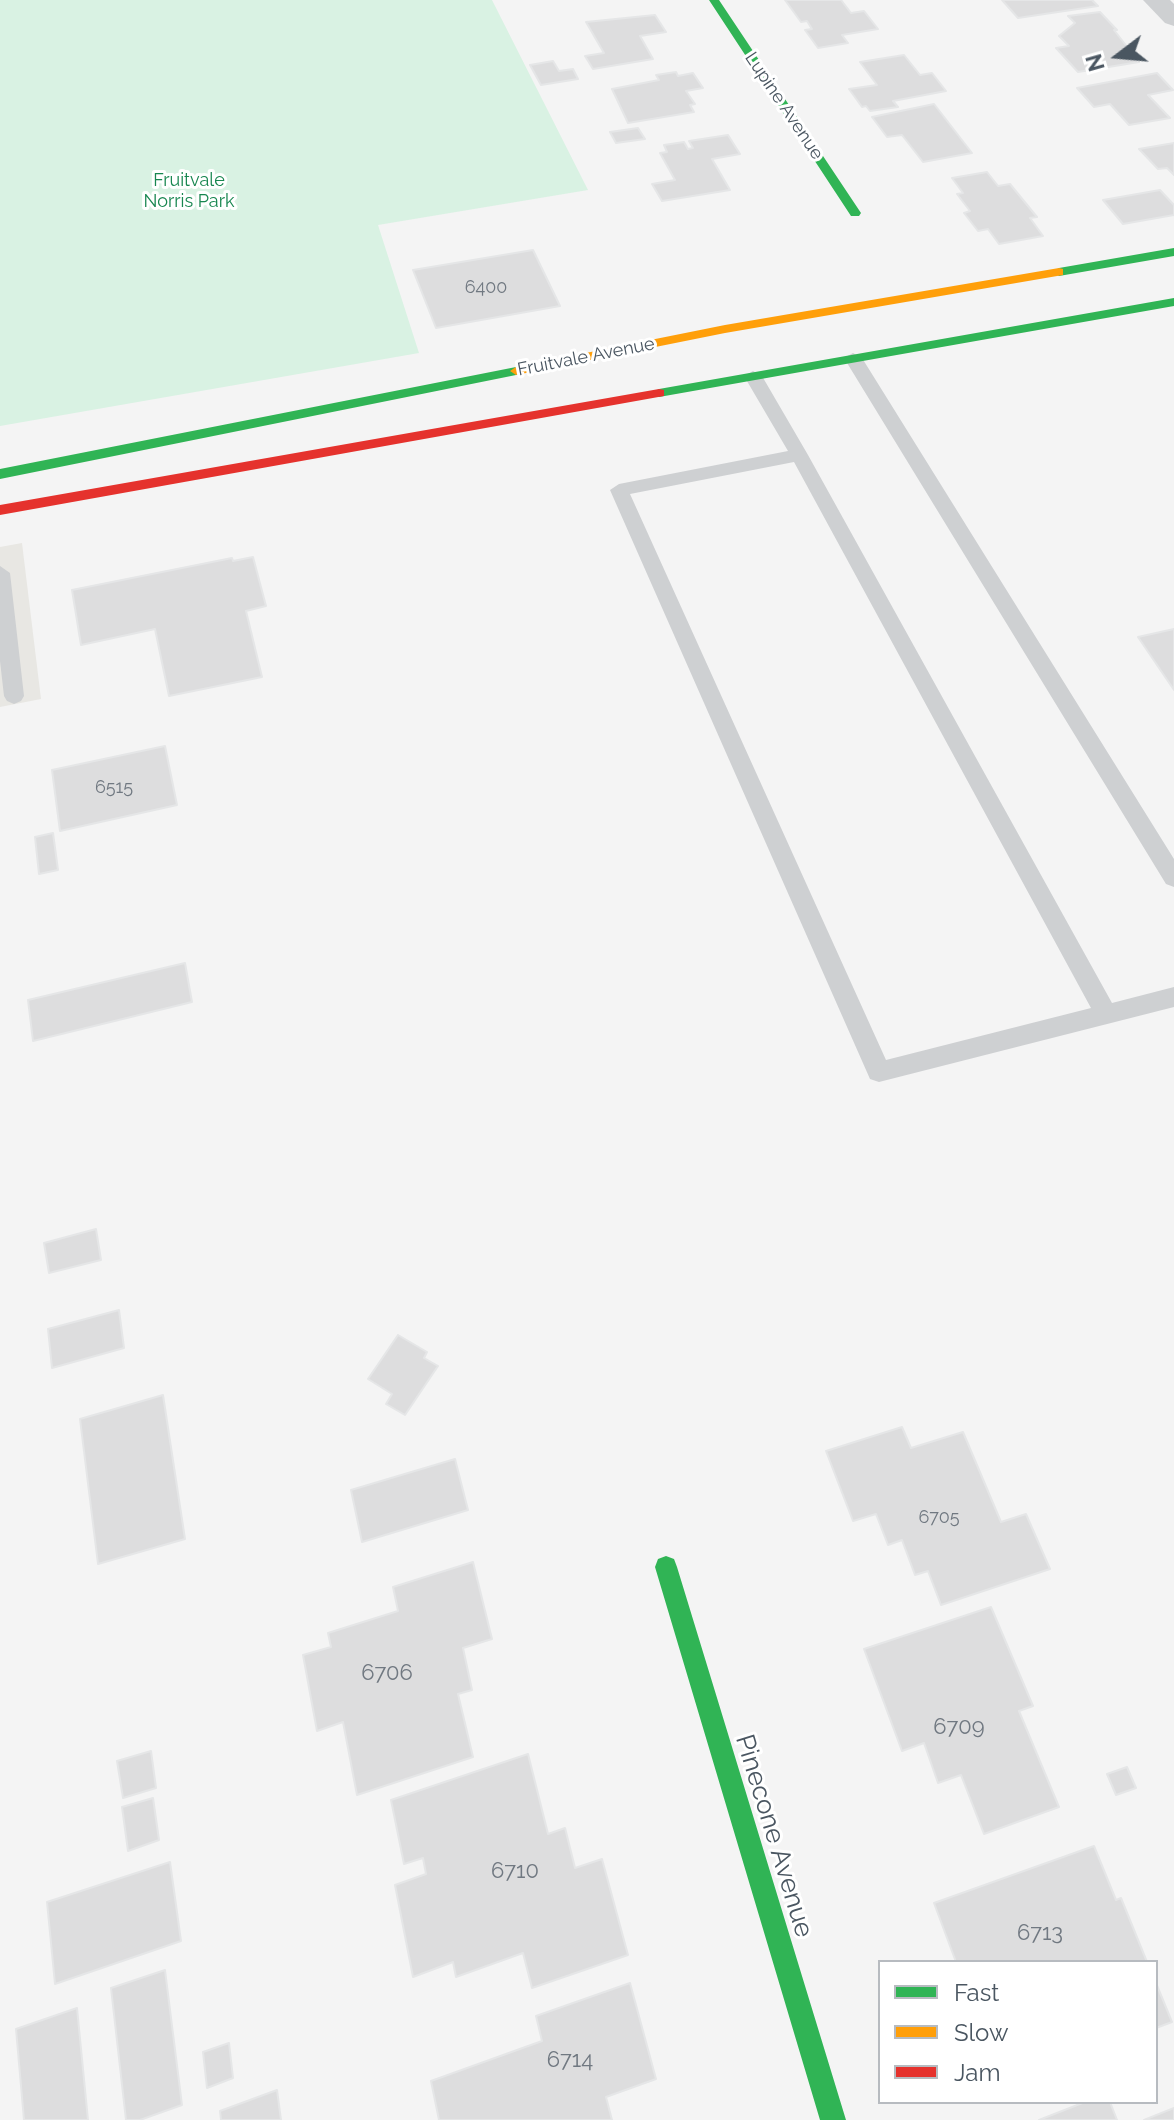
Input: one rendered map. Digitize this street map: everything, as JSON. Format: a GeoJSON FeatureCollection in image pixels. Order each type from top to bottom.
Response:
{"type":"FeatureCollection","features":[{"type":"Feature","properties":{"kind":"main road","name":"Lupine Avenue"},"geometry":{"type":"LineString","coordinates":[[714,0],[855,213]]}},
{"type":"Feature","properties":{"kind":"main road","name":"Fruitvale Avenue"},"geometry":{"type":"LineString","coordinates":[[0,474],[725,329],[1174,252]]}},
{"type":"Feature","properties":{"kind":"main road"},"geometry":{"type":"LineString","coordinates":[[0,510],[1174,302]]}},
{"type":"Feature","properties":{"kind":"main road"},"geometry":{"type":"LineString","coordinates":[[552,364],[573,408]]}},
{"type":"Feature","properties":{"kind":"main road","name":"Pinecone Avenue"},"geometry":{"type":"LineString","coordinates":[[666,1567],[833,2120]]}},
{"type":"Feature","properties":{"kind":"street"},"geometry":{"type":"LineString","coordinates":[[1156,0],[1174,18]]}},
{"type":"Feature","properties":{"kind":"lane"},"geometry":{"type":"LineString","coordinates":[[853,358],[1174,878]]}},
{"type":"Feature","properties":{"kind":"lane"},"geometry":{"type":"LineString","coordinates":[[753,376],[1106,1014]]}},
{"type":"Feature","properties":{"kind":"lane"},"geometry":{"type":"LineString","coordinates":[[799,455],[619,490],[879,1072],[1174,997]]}},
{"type":"Feature","properties":{"kind":"lane"},"geometry":{"type":"LineString","coordinates":[[0,573],[14,696]]}},
{"type":"Feature","properties":{"kind":"shaded area"},"geometry":{"type":"Polygon","coordinates":[[[22,543],[41,699],[0,707],[0,547],[22,543]]]}},
{"type":"Feature","properties":{"kind":"green space","name":"Fruitvale Norris Park"},"geometry":{"type":"Polygon","coordinates":[[[0,0],[492,0],[588,190],[378,225],[419,353],[0,426],[0,0]]]}},
{"type":"Feature","properties":{"kind":"building"},"geometry":{"type":"Polygon","coordinates":[[[785,0],[841,0],[851,13],[864,11],[878,29],[842,35],[848,43],[818,48],[805,30],[812,29],[807,21],[801,22],[785,0]]]}},
{"type":"Feature","properties":{"kind":"building"},"geometry":{"type":"Polygon","coordinates":[[[1002,0],[1092,0],[1098,6],[1018,18],[1002,0]]]}},
{"type":"Feature","properties":{"kind":"building"},"geometry":{"type":"Polygon","coordinates":[[[1100,12],[1139,62],[1078,72],[1056,48],[1069,46],[1059,36],[1075,23],[1068,16],[1100,12]]]}},
{"type":"Feature","properties":{"kind":"building"},"geometry":{"type":"Polygon","coordinates":[[[655,15],[666,32],[640,36],[653,59],[593,69],[585,56],[604,53],[586,22],[655,15]]]}},
{"type":"Feature","properties":{"kind":"building"},"geometry":{"type":"Polygon","coordinates":[[[904,55],[920,75],[932,73],[946,91],[893,101],[898,107],[870,111],[866,106],[862,107],[849,89],[877,85],[860,62],[904,55]]]}},
{"type":"Feature","properties":{"kind":"building"},"geometry":{"type":"Polygon","coordinates":[[[553,61],[559,71],[573,69],[578,79],[541,85],[530,65],[553,61]]]}},
{"type":"Feature","properties":{"kind":"building"},"geometry":{"type":"Polygon","coordinates":[[[676,72],[678,76],[693,73],[703,88],[686,91],[695,104],[690,105],[694,112],[628,123],[612,89],[659,80],[656,75],[676,72]]]}},
{"type":"Feature","properties":{"kind":"building"},"geometry":{"type":"Polygon","coordinates":[[[1157,73],[1173,90],[1148,95],[1170,118],[1129,125],[1110,104],[1094,107],[1077,88],[1157,73]]]}},
{"type":"Feature","properties":{"kind":"building"},"geometry":{"type":"Polygon","coordinates":[[[934,104],[972,153],[923,162],[902,135],[887,137],[872,117],[934,104]]]}},
{"type":"Feature","properties":{"kind":"building"},"geometry":{"type":"Polygon","coordinates":[[[638,128],[645,139],[616,143],[610,132],[638,128]]]}},
{"type":"Feature","properties":{"kind":"building"},"geometry":{"type":"Polygon","coordinates":[[[728,135],[740,154],[712,159],[730,190],[662,201],[652,184],[675,180],[660,153],[667,152],[664,145],[684,142],[688,149],[693,148],[689,141],[728,135]]]}},
{"type":"Feature","properties":{"kind":"building"},"geometry":{"type":"Polygon","coordinates":[[[1174,143],[1174,175],[1167,168],[1158,169],[1139,149],[1174,143]]]}},
{"type":"Feature","properties":{"kind":"building"},"geometry":{"type":"Polygon","coordinates":[[[987,172],[998,186],[1010,184],[1037,217],[1030,218],[1043,236],[999,244],[988,229],[978,231],[964,213],[970,211],[957,194],[963,193],[952,178],[987,172]]]}},
{"type":"Feature","properties":{"kind":"building"},"geometry":{"type":"Polygon","coordinates":[[[1160,190],[1174,205],[1174,215],[1123,224],[1103,200],[1160,190]]]}},
{"type":"Feature","properties":{"kind":"building"},"geometry":{"type":"Polygon","coordinates":[[[533,250],[560,306],[436,328],[413,270],[533,250]]]}},
{"type":"Feature","properties":{"kind":"building"},"geometry":{"type":"Polygon","coordinates":[[[253,557],[266,606],[246,611],[262,677],[169,696],[155,629],[81,645],[72,590],[232,558],[233,561],[253,557]]]}},
{"type":"Feature","properties":{"kind":"building"},"geometry":{"type":"Polygon","coordinates":[[[1174,629],[1174,690],[1138,637],[1174,629]]]}},
{"type":"Feature","properties":{"kind":"building"},"geometry":{"type":"Polygon","coordinates":[[[165,746],[177,805],[60,831],[52,770],[165,746]]]}},
{"type":"Feature","properties":{"kind":"building"},"geometry":{"type":"Polygon","coordinates":[[[53,833],[58,870],[39,874],[35,837],[53,833]]]}},
{"type":"Feature","properties":{"kind":"building"},"geometry":{"type":"Polygon","coordinates":[[[185,963],[192,1002],[33,1041],[28,1000],[185,963]]]}},
{"type":"Feature","properties":{"kind":"building"},"geometry":{"type":"Polygon","coordinates":[[[96,1229],[101,1260],[49,1273],[44,1243],[96,1229]]]}},
{"type":"Feature","properties":{"kind":"building"},"geometry":{"type":"Polygon","coordinates":[[[119,1310],[124,1348],[52,1368],[48,1329],[119,1310]]]}},
{"type":"Feature","properties":{"kind":"building"},"geometry":{"type":"Polygon","coordinates":[[[398,1335],[427,1352],[424,1358],[438,1366],[405,1415],[386,1404],[392,1394],[368,1379],[398,1335]]]}},
{"type":"Feature","properties":{"kind":"building"},"geometry":{"type":"Polygon","coordinates":[[[163,1395],[185,1539],[98,1564],[80,1419],[163,1395]]]}},
{"type":"Feature","properties":{"kind":"building"},"geometry":{"type":"Polygon","coordinates":[[[902,1427],[911,1448],[963,1432],[1001,1522],[1026,1514],[1050,1569],[941,1605],[928,1571],[915,1575],[902,1540],[888,1545],[876,1514],[853,1521],[826,1451],[902,1427]]]}},
{"type":"Feature","properties":{"kind":"building"},"geometry":{"type":"Polygon","coordinates":[[[455,1459],[468,1510],[362,1542],[351,1490],[455,1459]]]}},
{"type":"Feature","properties":{"kind":"building"},"geometry":{"type":"Polygon","coordinates":[[[473,1562],[492,1639],[463,1648],[472,1690],[458,1694],[473,1757],[357,1795],[343,1722],[317,1731],[303,1655],[331,1647],[328,1633],[398,1611],[393,1587],[473,1562]]]}},
{"type":"Feature","properties":{"kind":"building"},"geometry":{"type":"Polygon","coordinates":[[[991,1607],[1033,1706],[1019,1711],[1059,1807],[984,1834],[961,1775],[938,1783],[924,1743],[902,1751],[864,1649],[991,1607]]]}},
{"type":"Feature","properties":{"kind":"building"},"geometry":{"type":"Polygon","coordinates":[[[151,1751],[156,1788],[123,1798],[117,1761],[151,1751]]]}},
{"type":"Feature","properties":{"kind":"building"},"geometry":{"type":"Polygon","coordinates":[[[528,1754],[548,1834],[565,1828],[575,1868],[602,1859],[628,1955],[532,1988],[523,1953],[456,1977],[453,1962],[413,1977],[395,1885],[426,1874],[423,1858],[404,1864],[391,1800],[528,1754]]]}},
{"type":"Feature","properties":{"kind":"building"},"geometry":{"type":"Polygon","coordinates":[[[1127,1767],[1136,1788],[1116,1795],[1107,1774],[1127,1767]]]}},
{"type":"Feature","properties":{"kind":"building"},"geometry":{"type":"Polygon","coordinates":[[[153,1798],[159,1840],[128,1851],[122,1807],[153,1798]]]}},
{"type":"Feature","properties":{"kind":"building"},"geometry":{"type":"Polygon","coordinates":[[[1094,1846],[1116,1900],[1121,1898],[1146,1960],[955,1960],[934,1903],[1094,1846]]]}},
{"type":"Feature","properties":{"kind":"building"},"geometry":{"type":"Polygon","coordinates":[[[170,1862],[181,1941],[55,1984],[47,1902],[170,1862]]]}},
{"type":"Feature","properties":{"kind":"building"},"geometry":{"type":"Polygon","coordinates":[[[165,1970],[182,2105],[140,2120],[126,2120],[111,1988],[165,1970]]]}},
{"type":"Feature","properties":{"kind":"building"},"geometry":{"type":"Polygon","coordinates":[[[630,1983],[656,2079],[606,2097],[612,2120],[439,2120],[431,2081],[542,2041],[536,2016],[630,1983]]]}},
{"type":"Feature","properties":{"kind":"building"},"geometry":{"type":"Polygon","coordinates":[[[1158,1988],[1172,2022],[1158,2027],[1158,1988]]]}},
{"type":"Feature","properties":{"kind":"building"},"geometry":{"type":"Polygon","coordinates":[[[77,2008],[88,2120],[24,2120],[16,2029],[77,2008]]]}},
{"type":"Feature","properties":{"kind":"building"},"geometry":{"type":"Polygon","coordinates":[[[229,2043],[233,2078],[207,2088],[203,2052],[229,2043]]]}},
{"type":"Feature","properties":{"kind":"building"},"geometry":{"type":"Polygon","coordinates":[[[277,2090],[281,2120],[221,2120],[220,2111],[277,2090]]]}},
{"type":"Feature","properties":{"kind":"building"},"geometry":{"type":"Polygon","coordinates":[[[1080,2104],[1111,2104],[1117,2120],[1039,2120],[1080,2104]]]}},
{"type":"Feature","properties":{"kind":"building"},"geometry":{"type":"Polygon","coordinates":[[[1174,2108],[1174,2120],[1144,2120],[1174,2108]]]}},
{"type":"Feature","properties":{"kind":"traffic: fast"},"geometry":{"type":"LineString","coordinates":[[714,0],[855,213]]}},
{"type":"Feature","properties":{"kind":"traffic: fast"},"geometry":{"type":"LineString","coordinates":[[1059,272],[1174,252]]}},
{"type":"Feature","properties":{"kind":"traffic: fast"},"geometry":{"type":"LineString","coordinates":[[659,393],[1174,302]]}},
{"type":"Feature","properties":{"kind":"traffic: fast"},"geometry":{"type":"LineString","coordinates":[[0,474],[516,371]]}},
{"type":"Feature","properties":{"kind":"traffic: fast"},"geometry":{"type":"LineString","coordinates":[[666,1567],[833,2120]]}},
{"type":"Feature","properties":{"kind":"traffic: slow"},"geometry":{"type":"LineString","coordinates":[[516,371],[725,329],[1059,272]]}},
{"type":"Feature","properties":{"kind":"traffic: jam"},"geometry":{"type":"LineString","coordinates":[[0,510],[659,393]]}}]}
